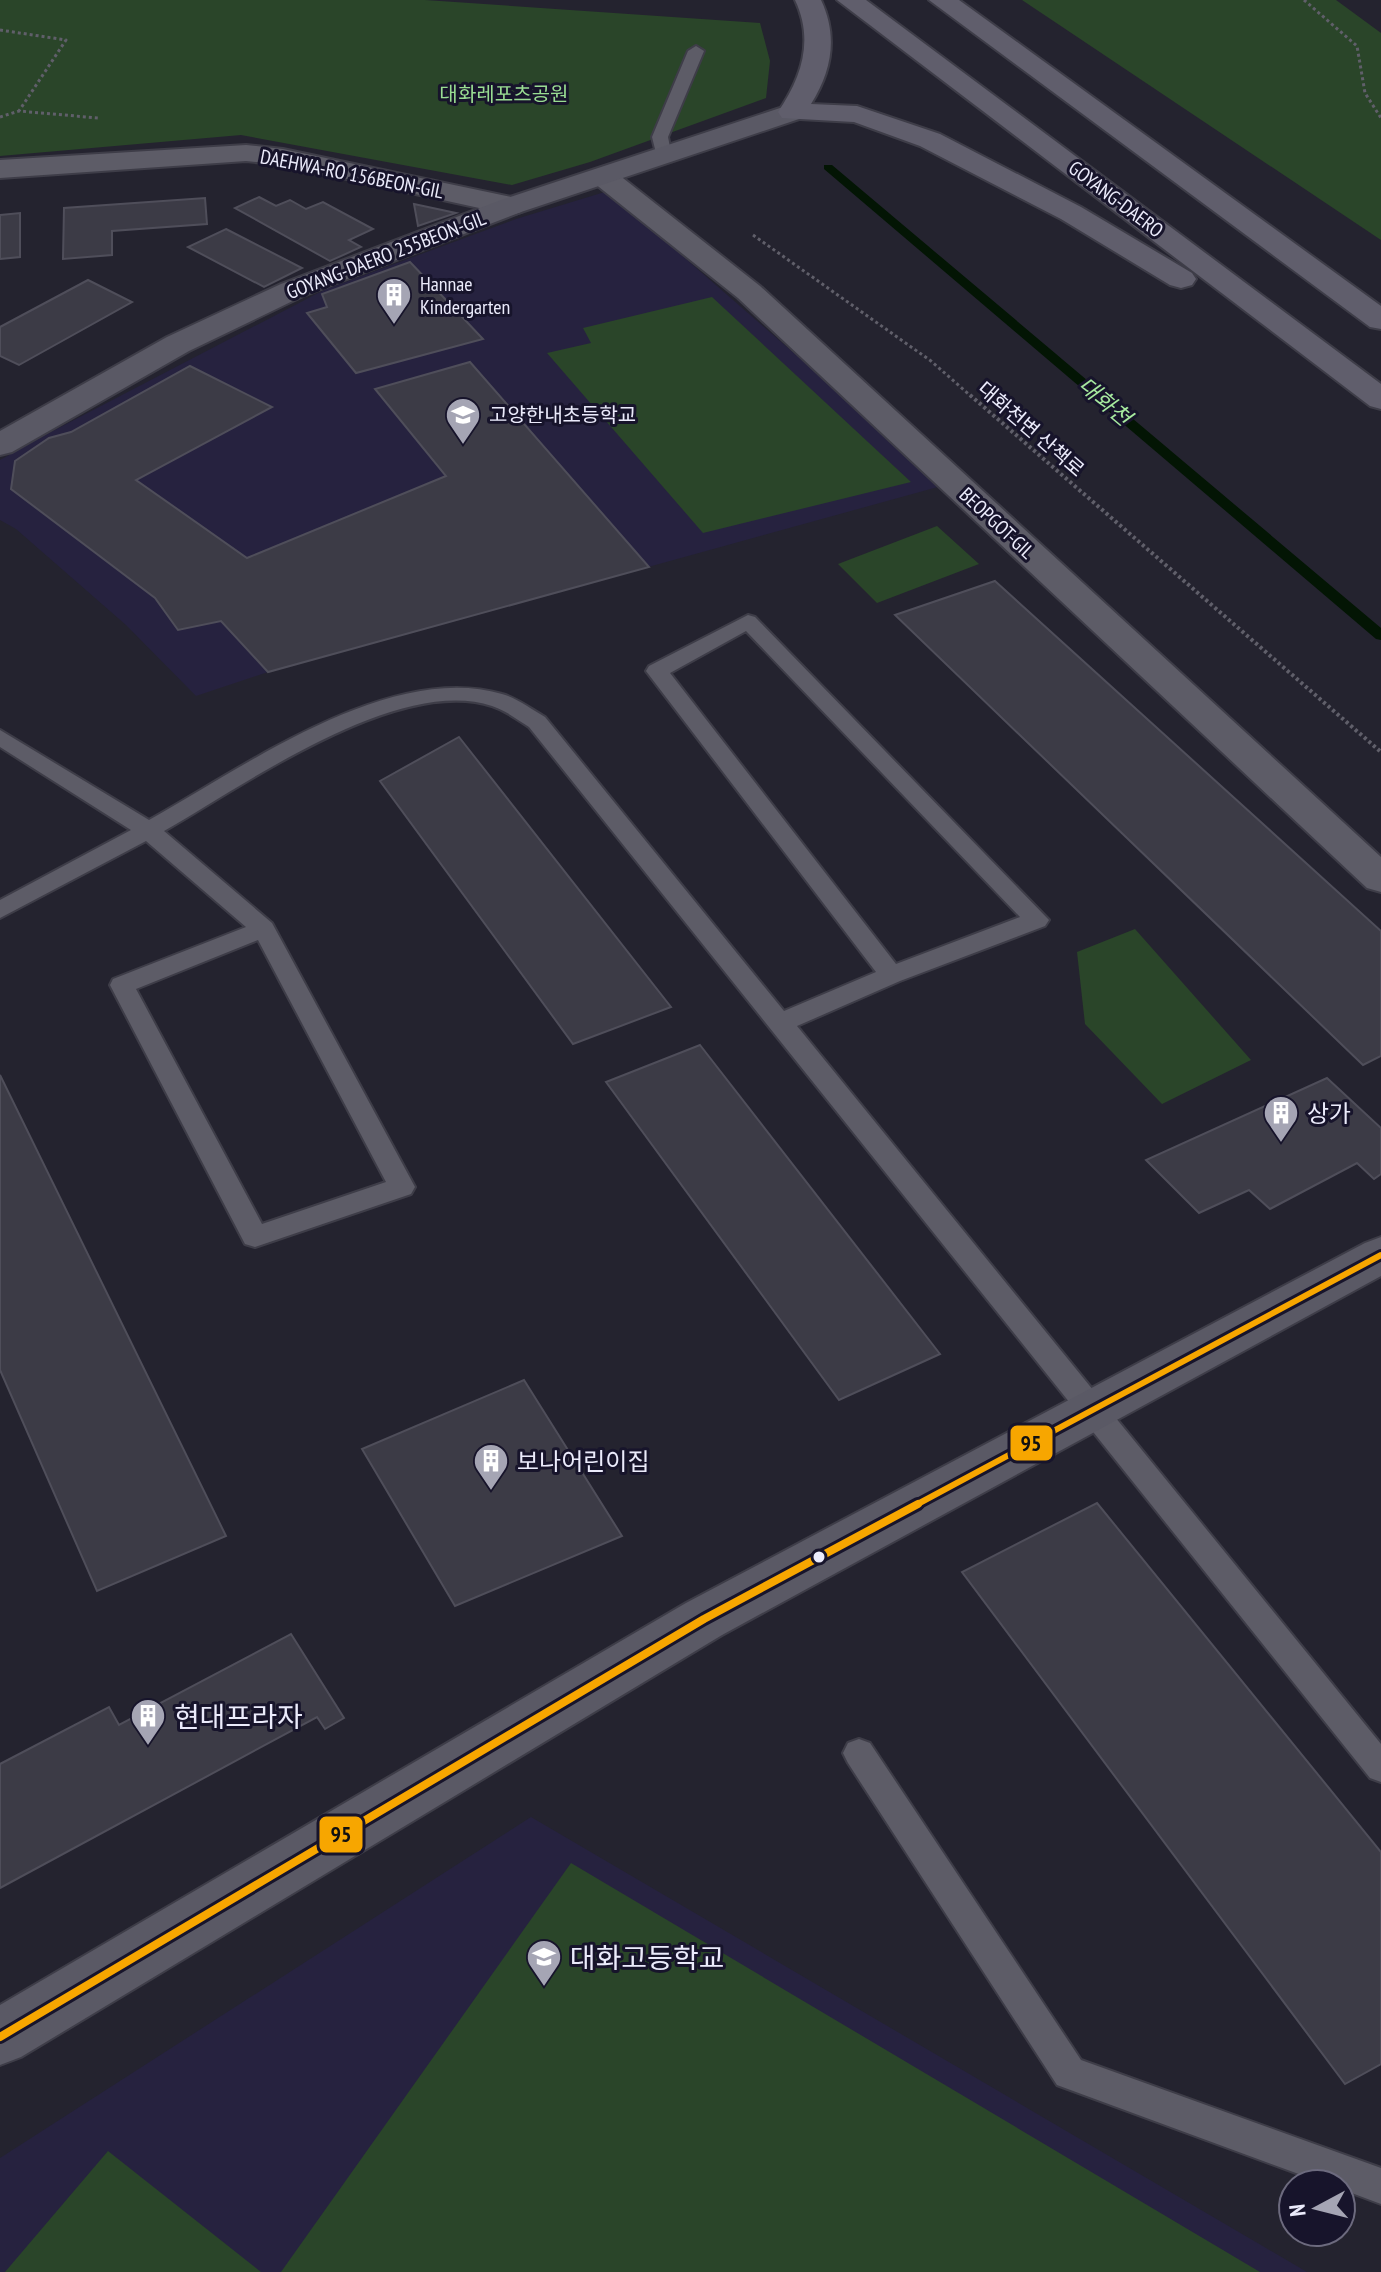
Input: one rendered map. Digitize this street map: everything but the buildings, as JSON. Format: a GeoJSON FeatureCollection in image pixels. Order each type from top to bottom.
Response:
{"type":"FeatureCollection","features":[{"type":"Feature","properties":{"kind":"main road"},"geometry":{"type":"LineString","coordinates":[[792,112],[807,91],[815,72],[819,45],[808,0]]}},
{"type":"Feature","properties":{"kind":"main road","name":"GOYANG-DAERO"},"geometry":{"type":"LineString","coordinates":[[850,0],[1381,399]]}},
{"type":"Feature","properties":{"kind":"main road"},"geometry":{"type":"LineString","coordinates":[[942,0],[1381,320]]}},
{"type":"Feature","properties":{"kind":"main road"},"geometry":{"type":"LineString","coordinates":[[792,112],[857,114],[930,140],[1071,213],[1190,285],[1260,307]]}},
{"type":"Feature","properties":{"kind":"street","name":"GOYANG-DAERO 255BEON-GIL"},"geometry":{"type":"LineString","coordinates":[[0,445],[178,344],[278,296],[511,206],[792,112]]}},
{"type":"Feature","properties":{"kind":"street","name":"DAEHWA-RO 156BEON-GIL"},"geometry":{"type":"LineString","coordinates":[[0,169],[207,154],[255,154],[511,206]]}},
{"type":"Feature","properties":{"kind":"street","name":"BEOPGOT-GIL"},"geometry":{"type":"LineString","coordinates":[[604,177],[749,292],[1381,879]]}},
{"type":"Feature","properties":{"kind":"street"},"geometry":{"type":"LineString","coordinates":[[0,2037],[704,1619],[1381,1255]]}},
{"type":"Feature","properties":{"kind":"lane"},"geometry":{"type":"LineString","coordinates":[[664,157],[660,137],[696,51]]}},
{"type":"Feature","properties":{"kind":"lane"},"geometry":{"type":"LineString","coordinates":[[781,1023],[891,975],[1037,920],[748,621],[657,671],[891,975]]}},
{"type":"Feature","properties":{"kind":"lane"},"geometry":{"type":"LineString","coordinates":[[0,910],[277,756],[365,713],[394,702],[441,696],[486,696],[508,701],[537,722],[1381,1768]]}},
{"type":"Feature","properties":{"kind":"lane"},"geometry":{"type":"LineString","coordinates":[[0,737],[148,830],[264,929],[402,1187],[255,1237],[122,985],[264,929]]}},
{"type":"Feature","properties":{"kind":"lane"},"geometry":{"type":"LineString","coordinates":[[859,1753],[1069,2073],[1381,2186]]}},
{"type":"Feature","properties":{"kind":"path"},"geometry":{"type":"LineString","coordinates":[[1304,0],[1357,46],[1365,93],[1381,118]]}},
{"type":"Feature","properties":{"kind":"path"},"geometry":{"type":"LineString","coordinates":[[0,30],[66,40],[19,111]]}},
{"type":"Feature","properties":{"kind":"path","name":"대화천변 산책로"},"geometry":{"type":"LineString","coordinates":[[751,234],[931,361],[1381,752]]}},
{"type":"Feature","properties":{"kind":"shaded area","name":"고양한내초등학교"},"geometry":{"type":"Polygon","coordinates":[[[608,191],[945,485],[268,672],[196,696],[126,625],[16,529],[0,520],[0,460],[51,432],[324,290],[516,219],[608,191]]]}},
{"type":"Feature","properties":{"kind":"shaded area","name":"대화고등학교"},"geometry":{"type":"Polygon","coordinates":[[[531,1817],[1307,2272],[0,2272],[0,2158],[531,1817]]]}},
{"type":"Feature","properties":{"kind":"green space","name":"대화레포츠공원"},"geometry":{"type":"Polygon","coordinates":[[[0,0],[425,0],[760,23],[770,61],[766,98],[590,162],[512,185],[241,135],[0,156],[0,0]]]}},
{"type":"Feature","properties":{"kind":"green space"},"geometry":{"type":"Polygon","coordinates":[[[1022,0],[1336,0],[1381,33],[1381,240],[1022,0]]]}},
{"type":"Feature","properties":{"kind":"green space"},"geometry":{"type":"Polygon","coordinates":[[[712,297],[911,482],[703,533],[547,353],[591,343],[583,328],[712,297]]]}},
{"type":"Feature","properties":{"kind":"green space"},"geometry":{"type":"Polygon","coordinates":[[[937,526],[979,564],[877,603],[838,564],[937,526]]]}},
{"type":"Feature","properties":{"kind":"green space"},"geometry":{"type":"Polygon","coordinates":[[[1135,929],[1251,1060],[1162,1104],[1085,1024],[1077,952],[1135,929]]]}},
{"type":"Feature","properties":{"kind":"green space","name":"대화고등학교"},"geometry":{"type":"Polygon","coordinates":[[[571,1863],[1260,2272],[281,2272],[571,1863]]]}},
{"type":"Feature","properties":{"kind":"green space"},"geometry":{"type":"Polygon","coordinates":[[[108,2151],[261,2272],[5,2272],[108,2151]]]}},
{"type":"Feature","properties":{"kind":"waterway","name":"대화천"},"geometry":{"type":"LineString","coordinates":[[828,167],[1381,636]]}},
{"type":"Feature","properties":{"kind":"transit line","name":"95"},"geometry":{"type":"LineString","coordinates":[[0,2037],[704,1619],[1381,1255]]}},
{"type":"Feature","properties":{"kind":"place","name":"Hannae Kindergarten"},"geometry":{"type":"Point","coordinates":[394,326]}},
{"type":"Feature","properties":{"kind":"place","name":"고양한내초등학교"},"geometry":{"type":"Point","coordinates":[463,446]}},
{"type":"Feature","properties":{"kind":"place","name":"상가"},"geometry":{"type":"Point","coordinates":[1281,1144]}},
{"type":"Feature","properties":{"kind":"place","name":"보나어린이집"},"geometry":{"type":"Point","coordinates":[491,1492]}},
{"type":"Feature","properties":{"kind":"place","name":"현대프라자"},"geometry":{"type":"Point","coordinates":[148,1747]}},
{"type":"Feature","properties":{"kind":"place","name":"대화고등학교"},"geometry":{"type":"Point","coordinates":[544,1988]}}]}
